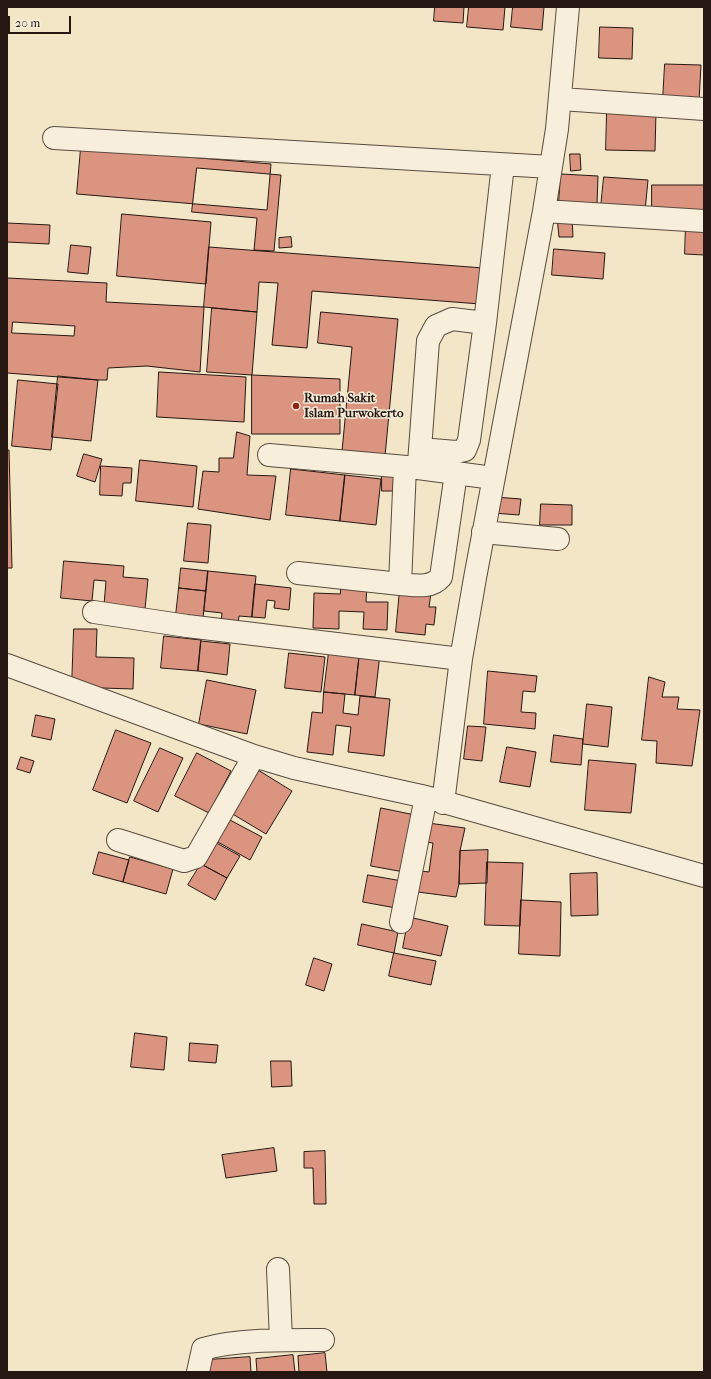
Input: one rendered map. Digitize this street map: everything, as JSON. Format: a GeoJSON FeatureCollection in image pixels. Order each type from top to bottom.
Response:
{"type":"FeatureCollection","features":[{"type":"Feature","properties":{"kind":"street"},"geometry":{"type":"LineString","coordinates":[[401,922],[435,800],[483,532],[544,211],[561,99],[568,7]]}},
{"type":"Feature","properties":{"kind":"street"},"geometry":{"type":"LineString","coordinates":[[561,99],[704,109]]}},
{"type":"Feature","properties":{"kind":"street"},"geometry":{"type":"LineString","coordinates":[[54,138],[551,168]]}},
{"type":"Feature","properties":{"kind":"street"},"geometry":{"type":"LineString","coordinates":[[415,462],[465,450],[470,440],[503,165]]}},
{"type":"Feature","properties":{"kind":"street"},"geometry":{"type":"LineString","coordinates":[[544,211],[704,221]]}},
{"type":"Feature","properties":{"kind":"street"},"geometry":{"type":"LineString","coordinates":[[400,584],[428,341],[436,326],[452,319],[485,323]]}},
{"type":"Feature","properties":{"kind":"street"},"geometry":{"type":"LineString","coordinates":[[269,455],[415,462],[456,473],[493,478]]}},
{"type":"Feature","properties":{"kind":"street"},"geometry":{"type":"LineString","coordinates":[[298,573],[400,584],[429,585],[436,583],[441,577],[456,473]]}},
{"type":"Feature","properties":{"kind":"street"},"geometry":{"type":"LineString","coordinates":[[483,532],[558,539]]}},
{"type":"Feature","properties":{"kind":"street"},"geometry":{"type":"LineString","coordinates":[[94,612],[187,626],[461,659]]}},
{"type":"Feature","properties":{"kind":"street"},"geometry":{"type":"LineString","coordinates":[[7,665],[254,756],[294,768],[435,800],[704,876]]}},
{"type":"Feature","properties":{"kind":"street"},"geometry":{"type":"LineString","coordinates":[[118,840],[184,861],[196,857],[254,756]]}},
{"type":"Feature","properties":{"kind":"street"},"geometry":{"type":"LineString","coordinates":[[278,1269],[280,1340]]}},
{"type":"Feature","properties":{"kind":"street"},"geometry":{"type":"LineString","coordinates":[[198,1372],[203,1349],[214,1346],[280,1340],[323,1340]]}},
{"type":"Feature","properties":{"kind":"building"},"geometry":{"type":"Polygon","coordinates":[[[435,7],[464,7],[463,23],[434,21],[435,7]]]}},
{"type":"Feature","properties":{"kind":"building"},"geometry":{"type":"Polygon","coordinates":[[[469,7],[505,7],[503,30],[467,27],[469,7]]]}},
{"type":"Feature","properties":{"kind":"building"},"geometry":{"type":"Polygon","coordinates":[[[513,7],[544,7],[542,30],[511,27],[513,7]]]}},
{"type":"Feature","properties":{"kind":"building"},"geometry":{"type":"Polygon","coordinates":[[[600,27],[633,28],[632,59],[599,58],[600,27]]]}},
{"type":"Feature","properties":{"kind":"building"},"geometry":{"type":"Polygon","coordinates":[[[665,64],[701,65],[699,101],[663,100],[665,64]]]}},
{"type":"Feature","properties":{"kind":"building"},"geometry":{"type":"Polygon","coordinates":[[[607,111],[656,112],[655,151],[606,150],[607,111]]]}},
{"type":"Feature","properties":{"kind":"building"},"geometry":{"type":"Polygon","coordinates":[[[81,148],[271,164],[267,210],[77,194],[81,148]]]}},
{"type":"Feature","properties":{"kind":"building"},"geometry":{"type":"Polygon","coordinates":[[[570,154],[580,154],[581,170],[571,171],[570,154]]]}},
{"type":"Feature","properties":{"kind":"building"},"geometry":{"type":"Polygon","coordinates":[[[197,168],[281,175],[274,251],[254,250],[257,218],[192,212],[197,168]]]}},
{"type":"Feature","properties":{"kind":"building"},"geometry":{"type":"Polygon","coordinates":[[[561,174],[598,176],[597,204],[559,202],[561,174]]]}},
{"type":"Feature","properties":{"kind":"building"},"geometry":{"type":"Polygon","coordinates":[[[604,177],[648,180],[645,211],[601,207],[604,177]]]}},
{"type":"Feature","properties":{"kind":"building"},"geometry":{"type":"Polygon","coordinates":[[[652,185],[704,185],[704,216],[652,216],[652,185]]]}},
{"type":"Feature","properties":{"kind":"building"},"geometry":{"type":"Polygon","coordinates":[[[122,214],[211,222],[206,284],[117,276],[122,214]]]}},
{"type":"Feature","properties":{"kind":"building"},"geometry":{"type":"Polygon","coordinates":[[[572,216],[573,237],[559,237],[557,217],[572,216]]]}},
{"type":"Feature","properties":{"kind":"building"},"geometry":{"type":"Polygon","coordinates":[[[7,223],[50,225],[49,244],[7,242],[7,223]]]}},
{"type":"Feature","properties":{"kind":"building"},"geometry":{"type":"Polygon","coordinates":[[[686,223],[704,224],[704,255],[685,254],[686,223]]]}},
{"type":"Feature","properties":{"kind":"building"},"geometry":{"type":"Polygon","coordinates":[[[291,237],[292,247],[279,248],[279,238],[291,237]]]}},
{"type":"Feature","properties":{"kind":"building"},"geometry":{"type":"Polygon","coordinates":[[[71,245],[91,247],[88,274],[68,272],[71,245]]]}},
{"type":"Feature","properties":{"kind":"building"},"geometry":{"type":"Polygon","coordinates":[[[209,247],[483,268],[480,304],[312,291],[307,348],[272,345],[278,283],[259,282],[257,312],[204,307],[209,247]]]}},
{"type":"Feature","properties":{"kind":"building"},"geometry":{"type":"Polygon","coordinates":[[[554,249],[605,253],[603,279],[552,275],[554,249]]]}},
{"type":"Feature","properties":{"kind":"building"},"geometry":{"type":"Polygon","coordinates":[[[7,278],[107,283],[106,302],[204,307],[200,372],[147,366],[108,368],[107,380],[7,373],[7,278]],[[13,322],[12,333],[74,336],[75,326],[13,322]]]}},
{"type":"Feature","properties":{"kind":"building"},"geometry":{"type":"Polygon","coordinates":[[[212,308],[257,312],[252,375],[207,372],[212,308]]]}},
{"type":"Feature","properties":{"kind":"building"},"geometry":{"type":"Polygon","coordinates":[[[321,312],[398,319],[385,456],[342,451],[352,347],[318,343],[321,312]]]}},
{"type":"Feature","properties":{"kind":"building"},"geometry":{"type":"Polygon","coordinates":[[[159,372],[246,377],[244,422],[157,417],[159,372]]]}},
{"type":"Feature","properties":{"kind":"building","name":"Rumah Sakit Islam Purwokerto"},"geometry":{"type":"Polygon","coordinates":[[[252,375],[340,379],[340,434],[252,434],[252,375]]]}},
{"type":"Feature","properties":{"kind":"building"},"geometry":{"type":"Polygon","coordinates":[[[58,376],[98,380],[91,441],[52,437],[58,376]]]}},
{"type":"Feature","properties":{"kind":"building"},"geometry":{"type":"Polygon","coordinates":[[[18,380],[58,384],[51,450],[12,446],[18,380]]]}},
{"type":"Feature","properties":{"kind":"building"},"geometry":{"type":"Polygon","coordinates":[[[237,432],[250,436],[247,475],[276,476],[270,520],[198,509],[203,471],[219,472],[219,458],[233,458],[237,432]]]}},
{"type":"Feature","properties":{"kind":"building"},"geometry":{"type":"Polygon","coordinates":[[[7,450],[9,450],[12,568],[7,568],[7,450]]]}},
{"type":"Feature","properties":{"kind":"building"},"geometry":{"type":"Polygon","coordinates":[[[84,454],[102,459],[95,482],[77,476],[84,454]]]}},
{"type":"Feature","properties":{"kind":"building"},"geometry":{"type":"Polygon","coordinates":[[[140,460],[197,466],[193,507],[136,501],[140,460]]]}},
{"type":"Feature","properties":{"kind":"building"},"geometry":{"type":"Polygon","coordinates":[[[101,466],[132,468],[131,483],[123,483],[122,496],[100,495],[101,466]]]}},
{"type":"Feature","properties":{"kind":"building"},"geometry":{"type":"Polygon","coordinates":[[[291,469],[345,475],[340,521],[286,515],[291,469]]]}},
{"type":"Feature","properties":{"kind":"building"},"geometry":{"type":"Polygon","coordinates":[[[382,473],[394,474],[393,491],[382,491],[382,473]]]}},
{"type":"Feature","properties":{"kind":"building"},"geometry":{"type":"Polygon","coordinates":[[[345,475],[381,479],[376,525],[340,521],[345,475]]]}},
{"type":"Feature","properties":{"kind":"building"},"geometry":{"type":"Polygon","coordinates":[[[495,497],[521,499],[519,515],[493,513],[495,497]]]}},
{"type":"Feature","properties":{"kind":"building"},"geometry":{"type":"Polygon","coordinates":[[[541,504],[572,505],[572,525],[540,525],[541,504]]]}},
{"type":"Feature","properties":{"kind":"building"},"geometry":{"type":"Polygon","coordinates":[[[188,523],[211,525],[208,563],[184,561],[188,523]]]}},
{"type":"Feature","properties":{"kind":"building"},"geometry":{"type":"Polygon","coordinates":[[[64,561],[124,566],[123,577],[148,579],[145,609],[104,605],[106,581],[94,580],[92,601],[61,598],[64,561]]]}},
{"type":"Feature","properties":{"kind":"building"},"geometry":{"type":"Polygon","coordinates":[[[181,568],[208,571],[206,591],[179,588],[181,568]]]}},
{"type":"Feature","properties":{"kind":"building"},"geometry":{"type":"Polygon","coordinates":[[[208,571],[256,576],[252,617],[239,616],[238,624],[221,622],[222,613],[204,611],[208,571]]]}},
{"type":"Feature","properties":{"kind":"building"},"geometry":{"type":"Polygon","coordinates":[[[255,584],[291,588],[289,610],[274,608],[275,601],[267,600],[265,618],[252,617],[255,584]]]}},
{"type":"Feature","properties":{"kind":"building"},"geometry":{"type":"Polygon","coordinates":[[[341,584],[367,585],[366,602],[388,602],[387,630],[363,629],[364,612],[339,611],[339,629],[313,628],[314,593],[340,594],[341,584]]]}},
{"type":"Feature","properties":{"kind":"building"},"geometry":{"type":"Polygon","coordinates":[[[179,588],[206,591],[203,618],[176,615],[179,588]]]}},
{"type":"Feature","properties":{"kind":"building"},"geometry":{"type":"Polygon","coordinates":[[[400,589],[431,593],[429,607],[436,607],[434,625],[426,624],[425,635],[396,632],[400,589]]]}},
{"type":"Feature","properties":{"kind":"building"},"geometry":{"type":"Polygon","coordinates":[[[74,629],[97,629],[96,657],[134,658],[133,689],[72,687],[74,629]]]}},
{"type":"Feature","properties":{"kind":"building"},"geometry":{"type":"Polygon","coordinates":[[[164,636],[201,640],[198,671],[161,668],[164,636]]]}},
{"type":"Feature","properties":{"kind":"building"},"geometry":{"type":"Polygon","coordinates":[[[201,641],[230,644],[227,675],[198,671],[201,641]]]}},
{"type":"Feature","properties":{"kind":"building"},"geometry":{"type":"Polygon","coordinates":[[[329,652],[359,656],[355,695],[324,692],[329,652]]]}},
{"type":"Feature","properties":{"kind":"building"},"geometry":{"type":"Polygon","coordinates":[[[360,652],[380,654],[375,697],[355,695],[360,652]]]}},
{"type":"Feature","properties":{"kind":"building"},"geometry":{"type":"Polygon","coordinates":[[[289,653],[325,657],[321,692],[285,688],[289,653]]]}},
{"type":"Feature","properties":{"kind":"building"},"geometry":{"type":"Polygon","coordinates":[[[488,671],[537,676],[535,692],[523,691],[521,712],[536,713],[535,729],[484,724],[488,671]]]}},
{"type":"Feature","properties":{"kind":"building"},"geometry":{"type":"Polygon","coordinates":[[[649,677],[665,682],[662,697],[679,697],[677,709],[700,710],[692,766],[656,763],[657,741],[642,740],[649,677]]]}},
{"type":"Feature","properties":{"kind":"building"},"geometry":{"type":"Polygon","coordinates":[[[207,680],[256,690],[247,734],[199,724],[207,680]]]}},
{"type":"Feature","properties":{"kind":"building"},"geometry":{"type":"Polygon","coordinates":[[[324,692],[345,694],[343,713],[358,715],[360,696],[390,699],[384,756],[348,752],[351,727],[336,725],[333,755],[307,752],[312,712],[322,713],[324,692]]]}},
{"type":"Feature","properties":{"kind":"building"},"geometry":{"type":"Polygon","coordinates":[[[587,704],[612,707],[608,747],[583,744],[587,704]]]}},
{"type":"Feature","properties":{"kind":"building"},"geometry":{"type":"Polygon","coordinates":[[[36,715],[55,719],[51,740],[32,736],[36,715]]]}},
{"type":"Feature","properties":{"kind":"building"},"geometry":{"type":"Polygon","coordinates":[[[468,726],[486,727],[482,761],[464,759],[468,726]]]}},
{"type":"Feature","properties":{"kind":"building"},"geometry":{"type":"Polygon","coordinates":[[[116,730],[151,743],[127,803],[93,790],[116,730]]]}},
{"type":"Feature","properties":{"kind":"building"},"geometry":{"type":"Polygon","coordinates":[[[554,735],[583,739],[581,765],[551,762],[554,735]]]}},
{"type":"Feature","properties":{"kind":"building"},"geometry":{"type":"Polygon","coordinates":[[[507,747],[536,752],[530,787],[500,782],[507,747]]]}},
{"type":"Feature","properties":{"kind":"building"},"geometry":{"type":"Polygon","coordinates":[[[160,748],[183,758],[158,812],[134,801],[160,748]]]}},
{"type":"Feature","properties":{"kind":"building"},"geometry":{"type":"Polygon","coordinates":[[[197,753],[231,771],[209,813],[175,796],[197,753]]]}},
{"type":"Feature","properties":{"kind":"building"},"geometry":{"type":"Polygon","coordinates":[[[21,757],[34,761],[30,773],[17,769],[21,757]]]}},
{"type":"Feature","properties":{"kind":"building"},"geometry":{"type":"Polygon","coordinates":[[[589,760],[636,764],[631,813],[585,810],[589,760]]]}},
{"type":"Feature","properties":{"kind":"building"},"geometry":{"type":"Polygon","coordinates":[[[258,770],[292,791],[266,834],[231,813],[258,770]]]}},
{"type":"Feature","properties":{"kind":"building"},"geometry":{"type":"Polygon","coordinates":[[[381,808],[415,815],[404,872],[371,866],[381,808]]]}},
{"type":"Feature","properties":{"kind":"building"},"geometry":{"type":"Polygon","coordinates":[[[228,819],[262,837],[250,860],[216,841],[228,819]]]}},
{"type":"Feature","properties":{"kind":"building"},"geometry":{"type":"Polygon","coordinates":[[[428,823],[465,828],[460,851],[459,884],[456,897],[418,892],[421,871],[429,872],[433,843],[425,842],[428,823]]]}},
{"type":"Feature","properties":{"kind":"building"},"geometry":{"type":"Polygon","coordinates":[[[213,841],[240,856],[227,878],[201,864],[213,841]]]}},
{"type":"Feature","properties":{"kind":"building"},"geometry":{"type":"Polygon","coordinates":[[[488,850],[487,883],[459,884],[460,851],[488,850]]]}},
{"type":"Feature","properties":{"kind":"building"},"geometry":{"type":"Polygon","coordinates":[[[99,852],[129,860],[123,882],[93,874],[99,852]]]}},
{"type":"Feature","properties":{"kind":"building"},"geometry":{"type":"Polygon","coordinates":[[[130,857],[173,869],[166,894],[123,882],[130,857]]]}},
{"type":"Feature","properties":{"kind":"building"},"geometry":{"type":"Polygon","coordinates":[[[487,862],[523,863],[520,926],[485,925],[487,862]]]}},
{"type":"Feature","properties":{"kind":"building"},"geometry":{"type":"Polygon","coordinates":[[[201,864],[227,878],[215,900],[188,885],[201,864]]]}},
{"type":"Feature","properties":{"kind":"building"},"geometry":{"type":"Polygon","coordinates":[[[597,873],[598,915],[571,916],[570,874],[597,873]]]}},
{"type":"Feature","properties":{"kind":"building"},"geometry":{"type":"Polygon","coordinates":[[[368,875],[402,881],[396,908],[363,902],[368,875]]]}},
{"type":"Feature","properties":{"kind":"building"},"geometry":{"type":"Polygon","coordinates":[[[521,900],[561,902],[560,956],[519,954],[521,900]]]}},
{"type":"Feature","properties":{"kind":"building"},"geometry":{"type":"Polygon","coordinates":[[[409,917],[448,926],[441,956],[403,948],[409,917]]]}},
{"type":"Feature","properties":{"kind":"building"},"geometry":{"type":"Polygon","coordinates":[[[362,924],[398,932],[394,953],[358,945],[362,924]]]}},
{"type":"Feature","properties":{"kind":"building"},"geometry":{"type":"Polygon","coordinates":[[[394,953],[436,961],[431,985],[389,976],[394,953]]]}},
{"type":"Feature","properties":{"kind":"building"},"geometry":{"type":"Polygon","coordinates":[[[314,958],[332,964],[324,991],[306,985],[314,958]]]}},
{"type":"Feature","properties":{"kind":"building"},"geometry":{"type":"Polygon","coordinates":[[[135,1033],[167,1037],[164,1070],[131,1067],[135,1033]]]}},
{"type":"Feature","properties":{"kind":"building"},"geometry":{"type":"Polygon","coordinates":[[[190,1043],[218,1045],[216,1063],[189,1061],[190,1043]]]}},
{"type":"Feature","properties":{"kind":"building"},"geometry":{"type":"Polygon","coordinates":[[[271,1061],[291,1061],[292,1086],[272,1087],[271,1061]]]}},
{"type":"Feature","properties":{"kind":"building"},"geometry":{"type":"Polygon","coordinates":[[[274,1148],[277,1171],[226,1178],[222,1155],[274,1148]]]}},
{"type":"Feature","properties":{"kind":"building"},"geometry":{"type":"Polygon","coordinates":[[[325,1151],[326,1204],[314,1204],[313,1168],[304,1168],[304,1152],[325,1151]]]}},
{"type":"Feature","properties":{"kind":"building"},"geometry":{"type":"Polygon","coordinates":[[[325,1353],[327,1372],[299,1372],[298,1356],[325,1353]]]}},
{"type":"Feature","properties":{"kind":"building"},"geometry":{"type":"Polygon","coordinates":[[[293,1355],[295,1372],[257,1372],[256,1359],[293,1355]]]}},
{"type":"Feature","properties":{"kind":"building"},"geometry":{"type":"Polygon","coordinates":[[[250,1357],[251,1372],[208,1372],[208,1360],[250,1357]]]}},
{"type":"Feature","properties":{"kind":"place","name":"Rumah Sakit Islam Purwokerto"},"geometry":{"type":"Point","coordinates":[296,406]}}]}
